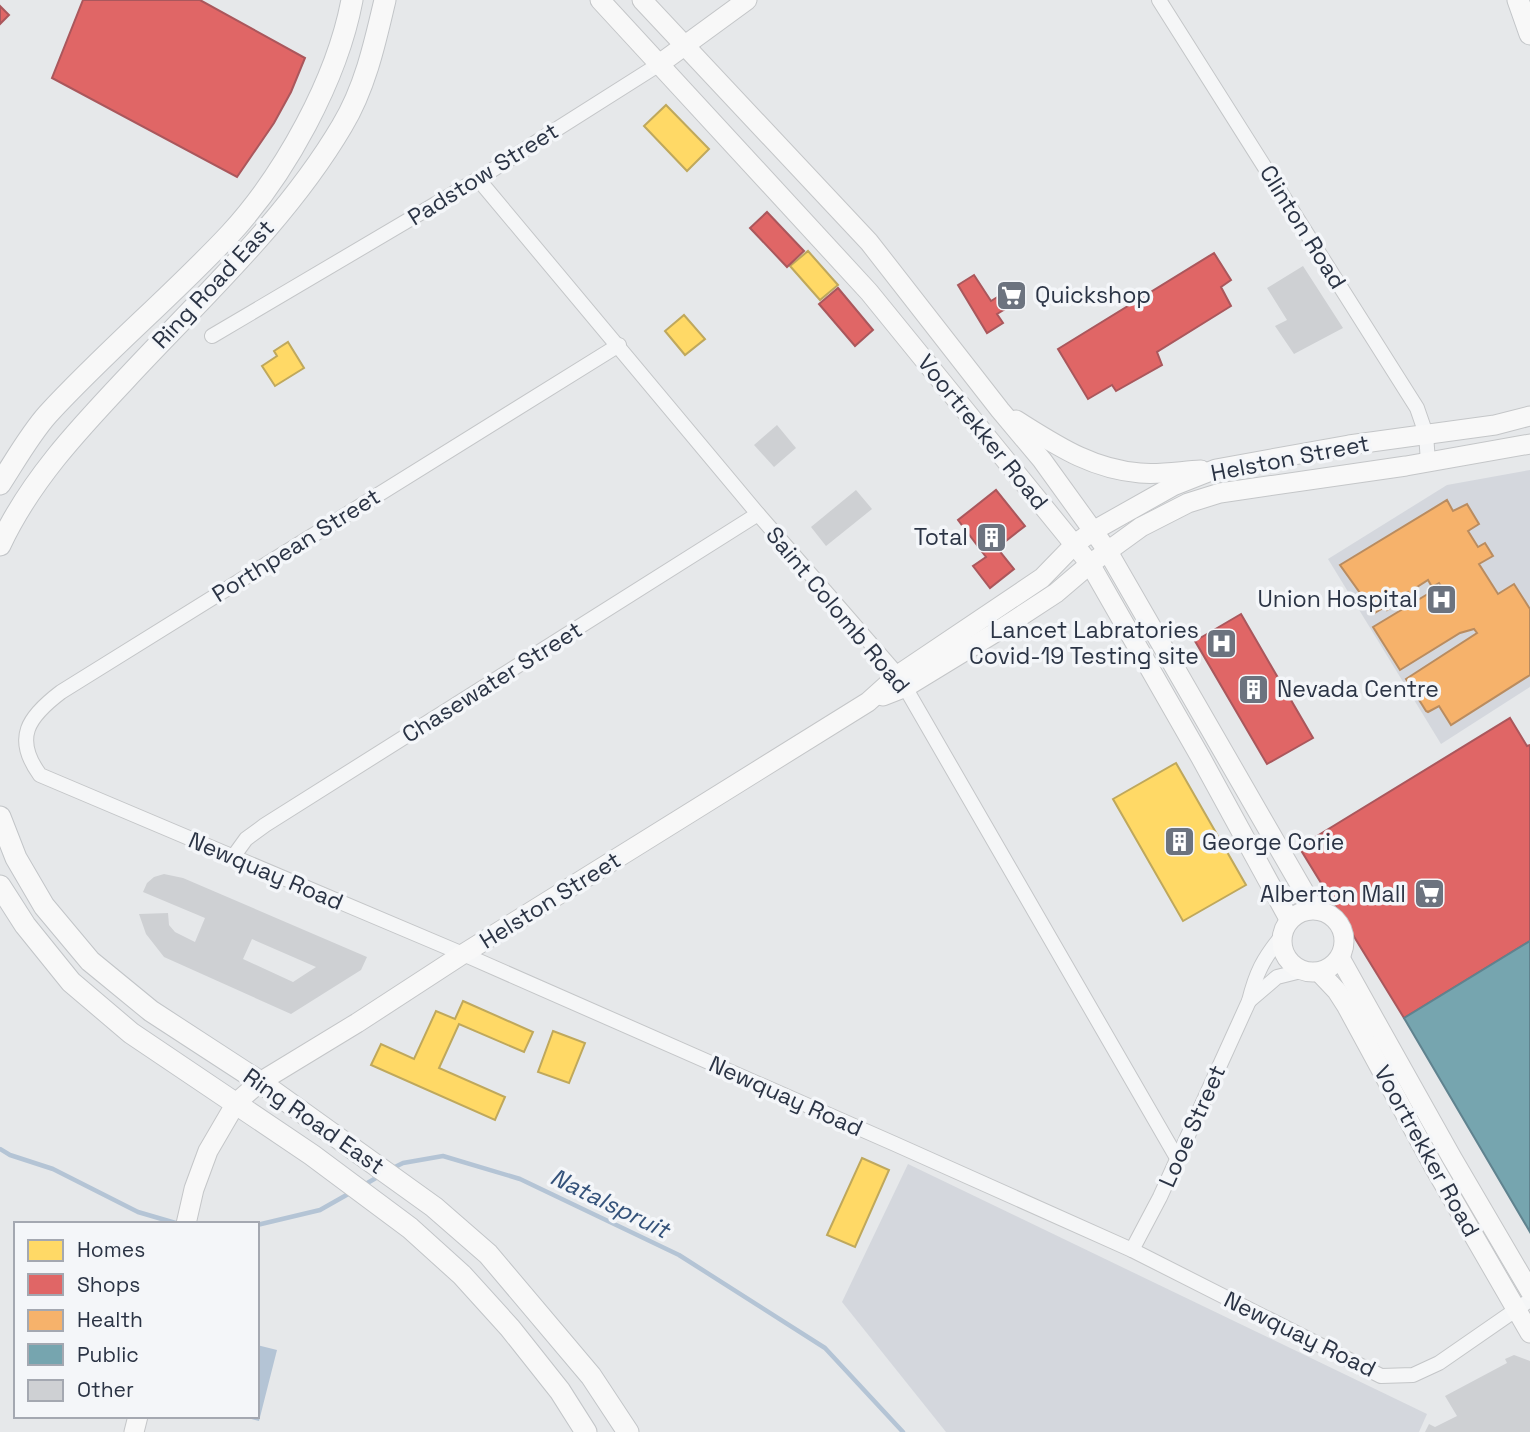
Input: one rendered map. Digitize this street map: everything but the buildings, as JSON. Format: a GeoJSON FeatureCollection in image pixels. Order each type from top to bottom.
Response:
{"type":"FeatureCollection","features":[{"type":"Feature","properties":{"kind":"main road","name":"Ring Road East"},"geometry":{"type":"LineString","coordinates":[[0,484],[46,416],[232,232],[273,178],[312,114],[338,52],[352,0]]}},
{"type":"Feature","properties":{"kind":"main road","name":"Ring Road East"},"geometry":{"type":"LineString","coordinates":[[0,544],[16,511],[69,439],[232,266],[299,189],[344,124],[370,62],[385,0]]}},
{"type":"Feature","properties":{"kind":"main road","name":"Voortrekker Road"},"geometry":{"type":"LineString","coordinates":[[600,0],[869,292],[1090,564],[1200,758],[1285,928],[1282,951],[1289,963],[1310,972],[1337,991],[1434,1167],[1523,1305],[1530,1333]]}},
{"type":"Feature","properties":{"kind":"main road","name":"Voortrekker Road"},"geometry":{"type":"LineString","coordinates":[[642,0],[869,242],[1042,460],[1107,551],[1314,909],[1330,914],[1341,926],[1345,942],[1340,958],[1530,1291]]}},
{"type":"Feature","properties":{"kind":"main road","name":"Padstow Street"},"geometry":{"type":"LineString","coordinates":[[658,65],[747,0]]}},
{"type":"Feature","properties":{"kind":"main road"},"geometry":{"type":"LineString","coordinates":[[1517,0],[1530,34]]}},
{"type":"Feature","properties":{"kind":"main road"},"geometry":{"type":"LineString","coordinates":[[209,255],[232,266]]}},
{"type":"Feature","properties":{"kind":"main road"},"geometry":{"type":"LineString","coordinates":[[1000,410],[1057,447],[1105,466],[1141,473],[1216,469]]}},
{"type":"Feature","properties":{"kind":"main road","name":"Helston Street"},"geometry":{"type":"LineString","coordinates":[[902,681],[1042,578],[1075,544],[1093,531],[1173,486],[1216,469],[1349,445],[1495,425],[1530,416]]}},
{"type":"Feature","properties":{"kind":"main road","name":"Helston Street"},"geometry":{"type":"LineString","coordinates":[[236,1102],[260,1082],[868,702],[1056,593],[1107,551],[1153,521],[1188,503],[1220,493],[1530,444]]}},
{"type":"Feature","properties":{"kind":"main road","name":"Ring Road East"},"geometry":{"type":"LineString","coordinates":[[0,817],[16,858],[44,906],[90,961],[151,1011],[260,1082],[434,1207],[488,1254],[591,1376],[628,1432]]}},
{"type":"Feature","properties":{"kind":"main road","name":"Ring Road East"},"geometry":{"type":"LineString","coordinates":[[0,886],[25,925],[71,982],[131,1034],[312,1155],[410,1228],[462,1275],[510,1328],[560,1391],[586,1432]]}},
{"type":"Feature","properties":{"kind":"main road"},"geometry":{"type":"LineString","coordinates":[[1285,928],[1300,912],[1314,909]]}},
{"type":"Feature","properties":{"kind":"main road"},"geometry":{"type":"LineString","coordinates":[[1310,972],[1331,967],[1340,958]]}},
{"type":"Feature","properties":{"kind":"main road"},"geometry":{"type":"LineString","coordinates":[[186,1222],[194,1189],[208,1151],[236,1102]]}},
{"type":"Feature","properties":{"kind":"street","name":"Clinton Road"},"geometry":{"type":"LineString","coordinates":[[1160,0],[1417,408],[1426,434],[1428,462]]}},
{"type":"Feature","properties":{"kind":"street","name":"Padstow Street"},"geometry":{"type":"LineString","coordinates":[[212,336],[478,179],[658,65]]}},
{"type":"Feature","properties":{"kind":"street","name":"Saint Colomb Road"},"geometry":{"type":"LineString","coordinates":[[478,179],[758,514],[902,681],[1177,1158]]}},
{"type":"Feature","properties":{"kind":"street","name":"Porthpean Street"},"geometry":{"type":"LineString","coordinates":[[40,775],[29,760],[25,748],[26,732],[40,708],[61,692],[619,345]]}},
{"type":"Feature","properties":{"kind":"street","name":"Chasewater Street"},"geometry":{"type":"LineString","coordinates":[[233,857],[246,839],[265,825],[758,514]]}},
{"type":"Feature","properties":{"kind":"street","name":"Newquay Road"},"geometry":{"type":"LineString","coordinates":[[40,775],[463,954],[1132,1250],[1381,1376],[1413,1375],[1439,1363],[1523,1305]]}},
{"type":"Feature","properties":{"kind":"street","name":"Looe Street"},"geometry":{"type":"LineString","coordinates":[[1132,1250],[1160,1197],[1249,1001],[1254,979],[1263,959],[1285,928]]}},
{"type":"Feature","properties":{"kind":"street","name":"Looe Street"},"geometry":{"type":"LineString","coordinates":[[1249,1001],[1277,977],[1310,972]]}},
{"type":"Feature","properties":{"kind":"shaded area","name":"Union Hospital"},"geometry":{"type":"Polygon","coordinates":[[[1530,470],[1530,687],[1441,744],[1328,559],[1447,485],[1530,470]]]}},
{"type":"Feature","properties":{"kind":"shaded area"},"geometry":{"type":"Polygon","coordinates":[[[908,1164],[1427,1414],[1419,1432],[946,1432],[842,1302],[908,1164]]]}},
{"type":"Feature","properties":{"kind":"water"},"geometry":{"type":"Polygon","coordinates":[[[259,1346],[277,1350],[259,1421],[248,1418],[259,1418],[259,1346]]]}},
{"type":"Feature","properties":{"kind":"waterway","name":"Natalspruit"},"geometry":{"type":"LineString","coordinates":[[0,1149],[53,1169],[138,1212],[172,1222]]}},
{"type":"Feature","properties":{"kind":"waterway","name":"Natalspruit"},"geometry":{"type":"LineString","coordinates":[[391,1169],[403,1163],[443,1156],[520,1179],[679,1255],[825,1348],[903,1432]]}},
{"type":"Feature","properties":{"kind":"waterway","name":"Natalspruit"},"geometry":{"type":"LineString","coordinates":[[364,1185],[381,1175]]}},
{"type":"Feature","properties":{"kind":"waterway","name":"Natalspruit"},"geometry":{"type":"LineString","coordinates":[[259,1225],[320,1210],[350,1193]]}},
{"type":"Feature","properties":{"kind":"place","name":"Quickshop"},"geometry":{"type":"Point","coordinates":[1012,295]}},
{"type":"Feature","properties":{"kind":"place","name":"Total"},"geometry":{"type":"Point","coordinates":[991,537]}},
{"type":"Feature","properties":{"kind":"place","name":"Union Hospital"},"geometry":{"type":"Point","coordinates":[1441,599]}},
{"type":"Feature","properties":{"kind":"place","name":"Lancet Labratories Covid-19 Testing site"},"geometry":{"type":"Point","coordinates":[1222,643]}},
{"type":"Feature","properties":{"kind":"place","name":"Nevada Centre"},"geometry":{"type":"Point","coordinates":[1254,689]}},
{"type":"Feature","properties":{"kind":"place","name":"George Corie"},"geometry":{"type":"Point","coordinates":[1179,842]}},
{"type":"Feature","properties":{"kind":"place","name":"Alberton Mall"},"geometry":{"type":"Point","coordinates":[1429,894]}}]}
